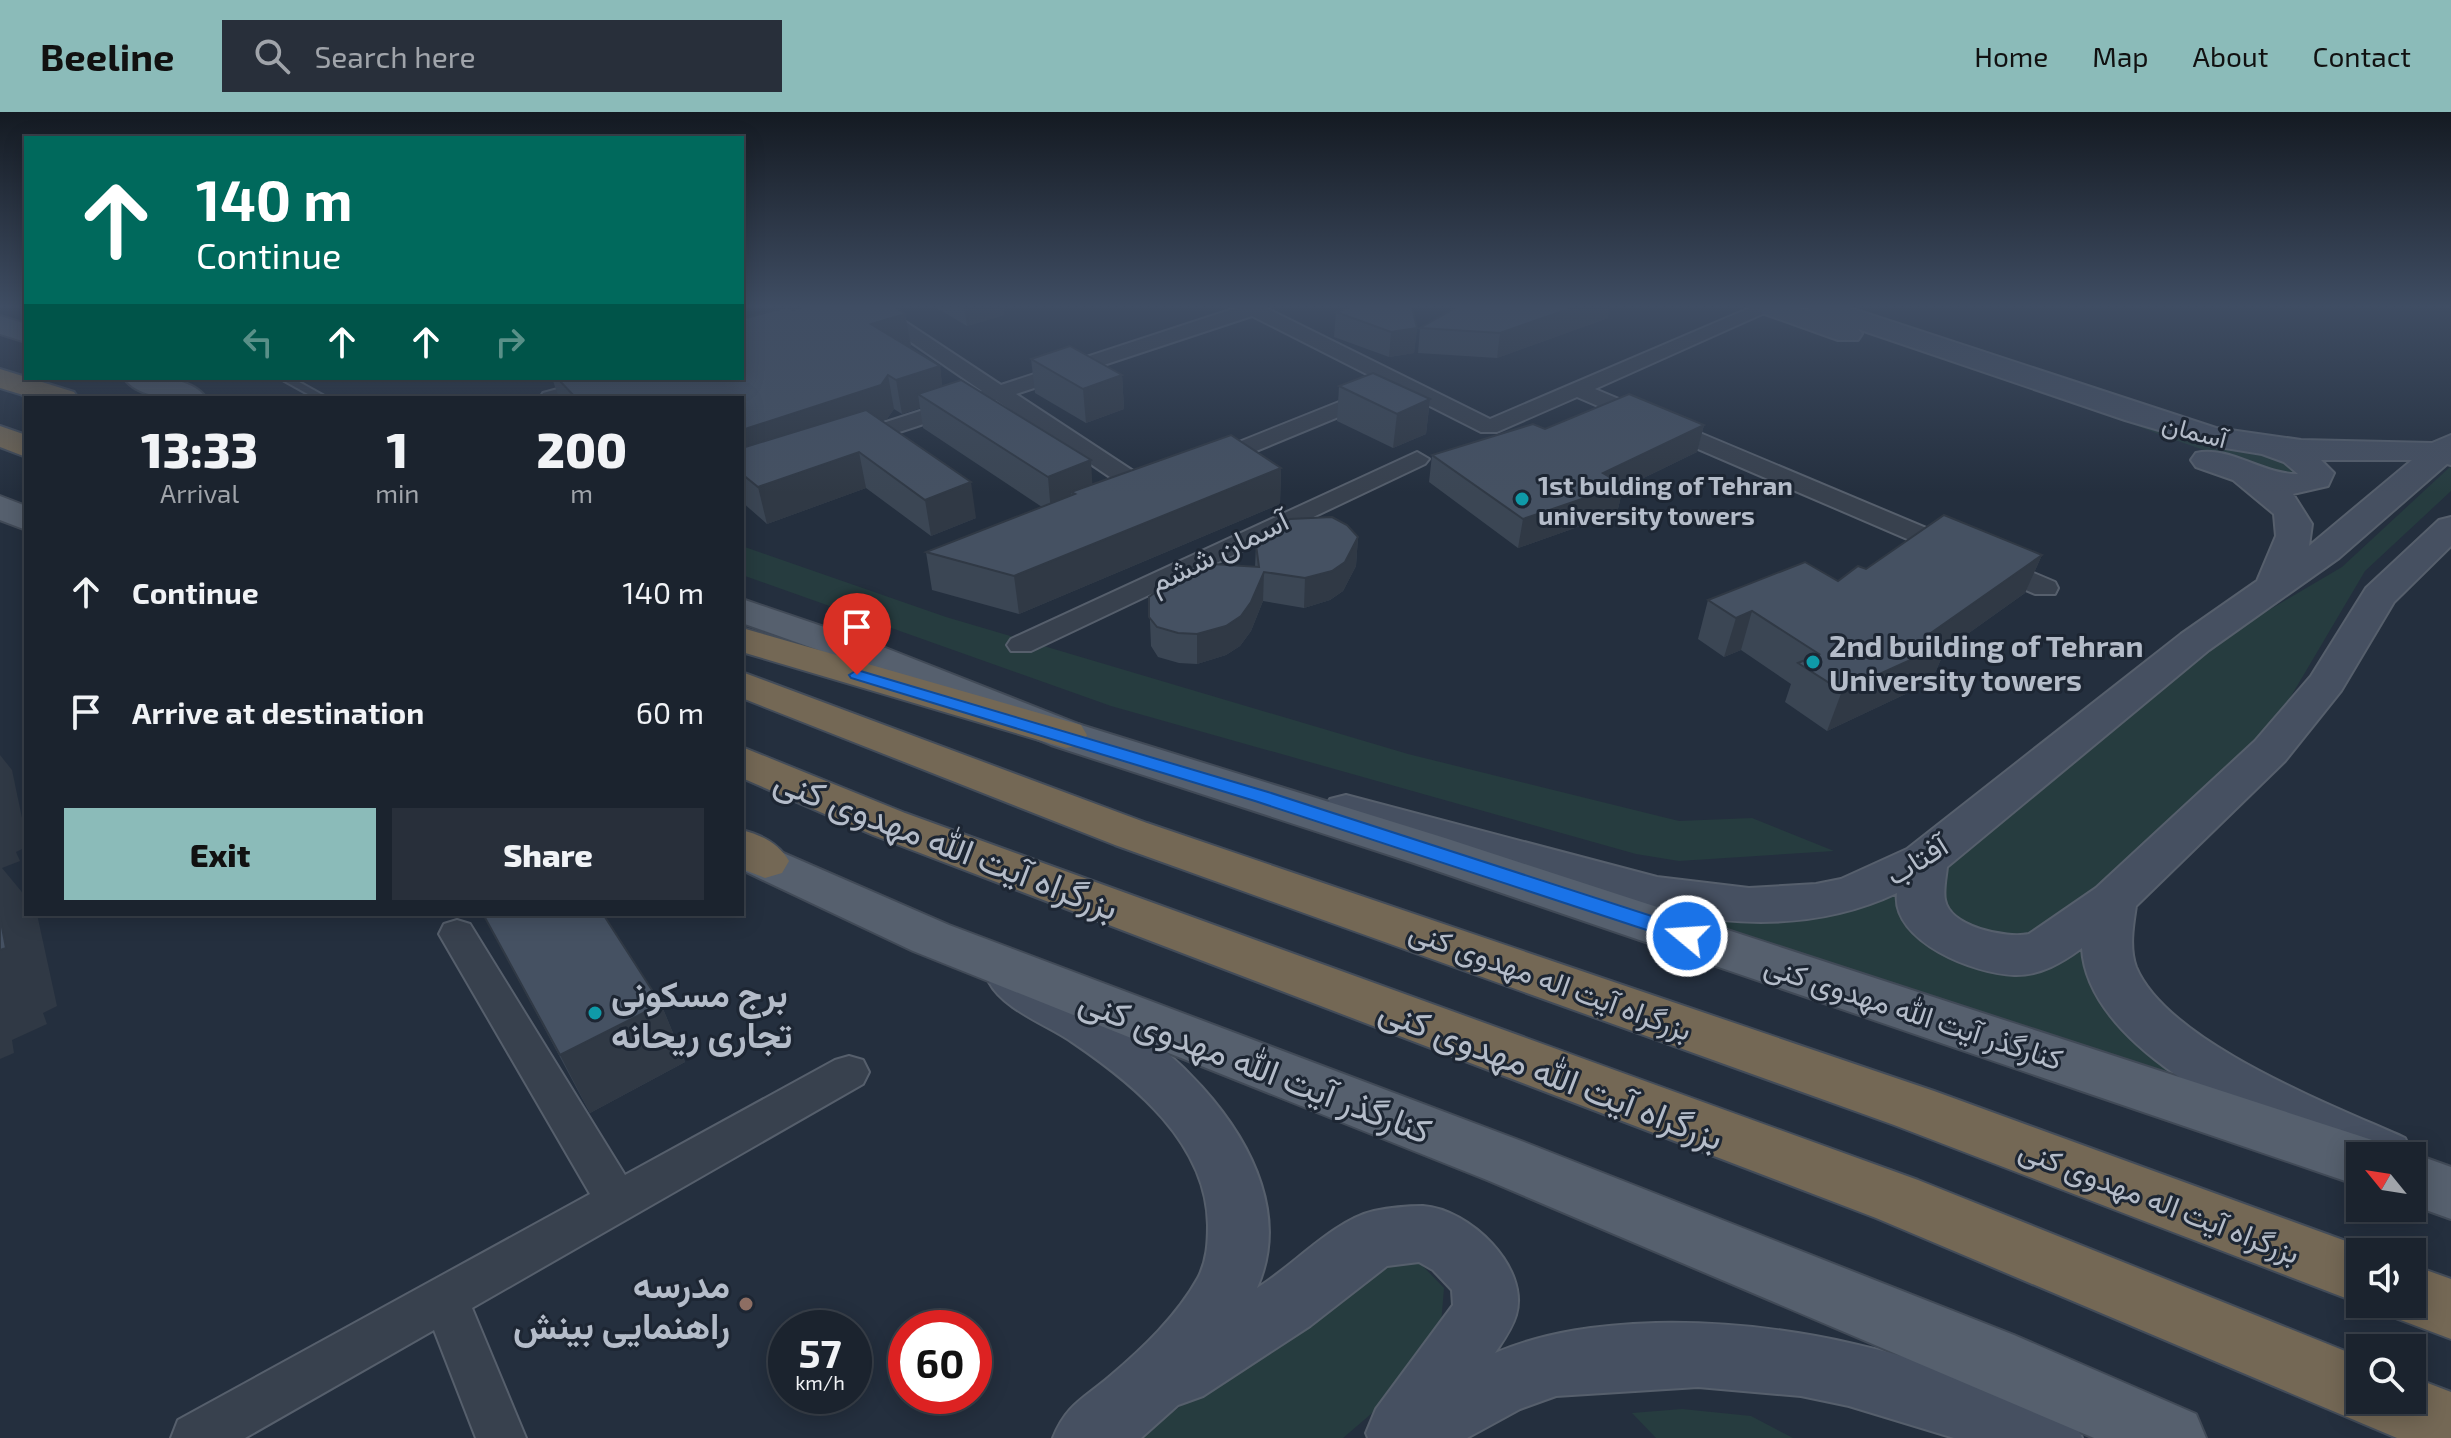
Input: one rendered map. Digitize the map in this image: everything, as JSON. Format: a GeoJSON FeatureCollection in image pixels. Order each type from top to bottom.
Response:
{"type":"FeatureCollection","features":[{"type":"Feature","properties":{"kind":"highway"},"geometry":{"type":"LineString","coordinates":[[0,378],[59,396]]}},
{"type":"Feature","properties":{"kind":"highway"},"geometry":{"type":"LineString","coordinates":[[44,380],[64,396]]}},
{"type":"Feature","properties":{"kind":"highway"},"geometry":{"type":"LineString","coordinates":[[0,435],[24,446]]}},
{"type":"Feature","properties":{"kind":"highway"},"geometry":{"type":"LineString","coordinates":[[744,641],[1066,735]]}},
{"type":"Feature","properties":{"kind":"highway","name":"بزرگراه آیت اله مهدوی کنی"},"geometry":{"type":"LineString","coordinates":[[744,685],[1131,834],[1900,1103],[2346,1270]]}},
{"type":"Feature","properties":{"kind":"highway","name":"بزرگراه آیت الله مهدوی کنی"},"geometry":{"type":"LineString","coordinates":[[744,762],[889,824],[1897,1199],[2346,1384]]}},
{"type":"Feature","properties":{"kind":"highway"},"geometry":{"type":"LineString","coordinates":[[2426,1300],[2451,1309]]}},
{"type":"Feature","properties":{"kind":"highway"},"geometry":{"type":"LineString","coordinates":[[2421,1414],[2451,1426]]}},
{"type":"Feature","properties":{"kind":"main road"},"geometry":{"type":"LineString","coordinates":[[144,380],[186,396]]}},
{"type":"Feature","properties":{"kind":"main road"},"geometry":{"type":"LineString","coordinates":[[0,506],[24,519]]}},
{"type":"Feature","properties":{"kind":"main road","name":"کنارگذر آیت الله مهدوی کنی"},"geometry":{"type":"LineString","coordinates":[[744,611],[869,655],[1066,735],[1261,796],[2346,1156]]}},
{"type":"Feature","properties":{"kind":"main road","name":"کنارگذر آیت الله مهدوی کنی"},"geometry":{"type":"LineString","coordinates":[[750,852],[931,938],[1523,1167],[2014,1368],[2172,1438]]}},
{"type":"Feature","properties":{"kind":"main road"},"geometry":{"type":"LineString","coordinates":[[2426,1183],[2451,1191]]}},
{"type":"Feature","properties":{"kind":"street"},"geometry":{"type":"LineString","coordinates":[[960,369],[1144,489]]}},
{"type":"Feature","properties":{"kind":"street"},"geometry":{"type":"LineString","coordinates":[[833,447],[1070,369]]}},
{"type":"Feature","properties":{"kind":"street"},"geometry":{"type":"LineString","coordinates":[[1372,369],[1489,427],[1623,369]]}},
{"type":"Feature","properties":{"kind":"street","name":"آسمان"},"geometry":{"type":"LineString","coordinates":[[1947,369],[2232,468]]}},
{"type":"Feature","properties":{"kind":"street","name":"آسمان"},"geometry":{"type":"LineString","coordinates":[[2003,369],[2213,437],[2274,448],[2448,451]]}},
{"type":"Feature","properties":{"kind":"street"},"geometry":{"type":"LineString","coordinates":[[558,396],[614,380]]}},
{"type":"Feature","properties":{"kind":"street"},"geometry":{"type":"LineString","coordinates":[[1114,501],[1400,383]]}},
{"type":"Feature","properties":{"kind":"street"},"geometry":{"type":"LineString","coordinates":[[1576,389],[2045,588]]}},
{"type":"Feature","properties":{"kind":"street"},"geometry":{"type":"LineString","coordinates":[[2232,468],[2290,483],[2306,484],[2316,479],[2318,473],[2311,465],[2274,448]]}},
{"type":"Feature","properties":{"kind":"street","name":"آفتاب"},"geometry":{"type":"LineString","coordinates":[[1261,796],[1361,814],[1603,883],[1708,903],[1749,906],[1816,902],[1880,883],[1924,861],[2195,642],[2326,550],[2448,451]]}},
{"type":"Feature","properties":{"kind":"street"},"geometry":{"type":"LineString","coordinates":[[1234,452],[1258,470]]}},
{"type":"Feature","properties":{"kind":"street","name":"آسمان ششم"},"geometry":{"type":"LineString","coordinates":[[1021,645],[1306,508],[1417,459]]}},
{"type":"Feature","properties":{"kind":"street"},"geometry":{"type":"LineString","coordinates":[[2232,468],[2285,503],[2297,526],[2297,537],[2273,587]]}},
{"type":"Feature","properties":{"kind":"street"},"geometry":{"type":"LineString","coordinates":[[1282,489],[1306,508]]}},
{"type":"Feature","properties":{"kind":"street"},"geometry":{"type":"LineString","coordinates":[[1924,861],[1920,902],[1933,923],[1959,942],[1986,951],[2016,956],[2042,951],[2113,900],[2270,751],[2327,682],[2379,596],[2451,527]]}},
{"type":"Feature","properties":{"kind":"street"},"geometry":{"type":"LineString","coordinates":[[2113,900],[2107,939],[2113,973],[2136,1007],[2171,1045],[2217,1075],[2355,1142]]}},
{"type":"Feature","properties":{"kind":"street"},"geometry":{"type":"LineString","coordinates":[[457,934],[618,1202]]}},
{"type":"Feature","properties":{"kind":"street"},"geometry":{"type":"LineString","coordinates":[[931,938],[1046,998],[1172,1087],[1194,1114],[1226,1168],[1240,1221],[1239,1248],[1226,1288],[1209,1319],[1110,1421]]}},
{"type":"Feature","properties":{"kind":"street"},"geometry":{"type":"LineString","coordinates":[[196,1438],[849,1072]]}},
{"type":"Feature","properties":{"kind":"street"},"geometry":{"type":"LineString","coordinates":[[2426,1177],[2451,1191]]}},
{"type":"Feature","properties":{"kind":"street"},"geometry":{"type":"LineString","coordinates":[[1110,1421],[1287,1305],[1374,1239],[1425,1234],[1455,1250],[1483,1278],[1485,1313],[1396,1438]]}},
{"type":"Feature","properties":{"kind":"street"},"geometry":{"type":"LineString","coordinates":[[445,1299],[501,1438]]}},
{"type":"Feature","properties":{"kind":"street"},"geometry":{"type":"LineString","coordinates":[[1403,1438],[1504,1384],[1556,1364],[1697,1353],[1785,1359],[1857,1373],[2048,1438]]}},
{"type":"Feature","properties":{"kind":"lane"},"geometry":{"type":"LineString","coordinates":[[288,380],[319,396]]}},
{"type":"Feature","properties":{"kind":"green space"},"geometry":{"type":"Polygon","coordinates":[[[2108,410],[2275,455],[2298,471],[2285,472],[2236,460],[2104,414],[2108,410]]]}},
{"type":"Feature","properties":{"kind":"green space"},"geometry":{"type":"Polygon","coordinates":[[[2451,466],[2451,491],[2365,571],[2277,720],[2094,896],[2021,942],[1950,922],[1938,872],[2196,653],[2342,567],[2451,466]]]}},
{"type":"Feature","properties":{"kind":"green space"},"geometry":{"type":"Polygon","coordinates":[[[744,547],[946,617],[1408,754],[1679,821],[1752,818],[1834,851],[1679,861],[1636,854],[1111,706],[744,576],[744,547]]]}},
{"type":"Feature","properties":{"kind":"green space"},"geometry":{"type":"Polygon","coordinates":[[[1900,891],[1930,936],[2093,937],[2242,1098],[1609,893],[1900,891]]]}},
{"type":"Feature","properties":{"kind":"green space"},"geometry":{"type":"Polygon","coordinates":[[[1390,1254],[1417,1260],[1444,1288],[1440,1337],[1378,1408],[1343,1438],[1137,1438],[1390,1254]]]}},
{"type":"Feature","properties":{"kind":"green space"},"geometry":{"type":"Polygon","coordinates":[[[1682,1409],[1751,1416],[1793,1438],[1656,1438],[1632,1413],[1682,1409]]]}},
{"type":"Feature","properties":{"kind":"building"},"geometry":{"type":"Polygon","coordinates":[[[744,369],[931,369],[896,380],[888,375],[881,385],[744,429],[744,396],[574,396],[559,380],[744,380],[744,369]]]}},
{"type":"Feature","properties":{"kind":"building"},"geometry":{"type":"Polygon","coordinates":[[[1048,369],[1111,369],[1122,375],[1083,389],[1048,369]]]}},
{"type":"Feature","properties":{"kind":"building"},"geometry":{"type":"Polygon","coordinates":[[[1373,373],[1430,399],[1397,414],[1339,386],[1373,373]]]}},
{"type":"Feature","properties":{"kind":"building"},"geometry":{"type":"Polygon","coordinates":[[[961,380],[1091,460],[1048,477],[918,394],[961,380]]]}},
{"type":"Feature","properties":{"kind":"building"},"geometry":{"type":"Polygon","coordinates":[[[1629,394],[1704,425],[1603,473],[1623,485],[1523,519],[1432,455],[1533,424],[1545,429],[1629,394]]]}},
{"type":"Feature","properties":{"kind":"building"},"geometry":{"type":"Polygon","coordinates":[[[866,410],[971,482],[925,500],[859,452],[758,487],[744,476],[744,447],[866,410]]]}},
{"type":"Feature","properties":{"kind":"building"},"geometry":{"type":"Polygon","coordinates":[[[1231,435],[1281,468],[1014,576],[926,552],[1075,494],[1071,492],[1231,435]]]}},
{"type":"Feature","properties":{"kind":"building"},"geometry":{"type":"Polygon","coordinates":[[[1944,515],[2042,555],[1931,633],[1948,643],[1842,691],[1798,663],[1819,654],[1752,611],[1736,618],[1708,600],[1805,562],[1838,581],[1858,566],[1866,569],[1944,515]]]}},
{"type":"Feature","properties":{"kind":"building"},"geometry":{"type":"Polygon","coordinates":[[[1332,517],[1347,525],[1358,537],[1345,562],[1332,571],[1305,578],[1264,572],[1241,616],[1226,626],[1197,634],[1157,627],[1149,617],[1149,597],[1188,568],[1212,564],[1259,567],[1256,545],[1290,519],[1332,517]]]}},
{"type":"Feature","properties":{"kind":"building"},"geometry":{"type":"Polygon","coordinates":[[[484,916],[604,916],[661,1004],[560,1055],[484,916]]]}},
{"type":"Feature","properties":{"kind":"building"},"geometry":{"type":"Polygon","coordinates":[[[0,917],[6,948],[0,950],[0,917]]]}},
{"type":"Feature","properties":{"kind":"place","name":"1st bulding of Tehran university towers"},"geometry":{"type":"Point","coordinates":[1522,499]}},
{"type":"Feature","properties":{"kind":"place","name":"2nd building of Tehran University towers"},"geometry":{"type":"Point","coordinates":[1813,662]}},
{"type":"Feature","properties":{"kind":"place","name":"برج مسکونی تجاری ریحانه"},"geometry":{"type":"Point","coordinates":[595,1013]}},
{"type":"Feature","properties":{"kind":"place","name":"مدرسه راهنمایی بینش"},"geometry":{"type":"Point","coordinates":[746,1304]}},
{"type":"Feature","properties":{"kind":"route"},"geometry":{"type":"LineString","coordinates":[[857,675],[1066,735],[1261,796],[1687,936]]}}]}
